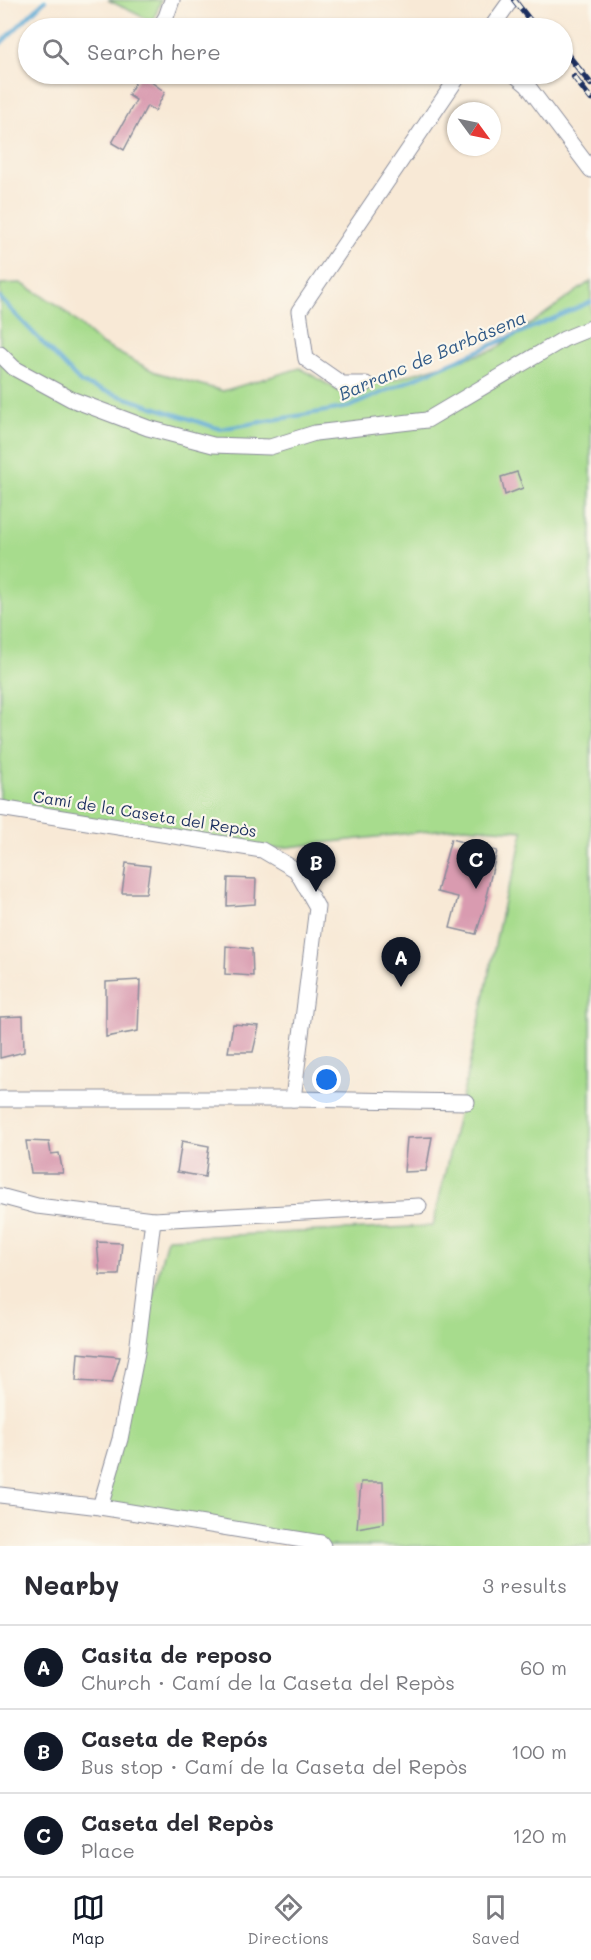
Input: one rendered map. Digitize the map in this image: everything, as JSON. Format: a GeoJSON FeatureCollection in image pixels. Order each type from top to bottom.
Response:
{"type":"FeatureCollection","features":[{"type":"Feature","properties":{"kind":"street"},"geometry":{"type":"LineString","coordinates":[[165,18],[172,0]]}},
{"type":"Feature","properties":{"kind":"street"},"geometry":{"type":"LineString","coordinates":[[498,18],[511,0]]}},
{"type":"Feature","properties":{"kind":"street"},"geometry":{"type":"LineString","coordinates":[[366,384],[342,384],[306,359],[299,311],[453,84]]}},
{"type":"Feature","properties":{"kind":"street"},"geometry":{"type":"LineString","coordinates":[[526,84],[591,170]]}},
{"type":"Feature","properties":{"kind":"street"},"geometry":{"type":"LineString","coordinates":[[0,354],[14,368],[71,399],[148,428],[213,445],[270,447],[315,433],[427,420],[564,339],[591,328]]}},
{"type":"Feature","properties":{"kind":"street","name":"Camí de la Caseta del Repòs"},"geometry":{"type":"LineString","coordinates":[[0,808],[262,850],[296,870],[317,907],[293,1099]]}},
{"type":"Feature","properties":{"kind":"street"},"geometry":{"type":"LineString","coordinates":[[0,1099],[293,1099],[467,1102]]}},
{"type":"Feature","properties":{"kind":"street"},"geometry":{"type":"LineString","coordinates":[[0,1196],[37,1206],[153,1220],[419,1206]]}},
{"type":"Feature","properties":{"kind":"street"},"geometry":{"type":"LineString","coordinates":[[100,1508],[120,1439],[137,1352],[153,1220]]}},
{"type":"Feature","properties":{"kind":"street"},"geometry":{"type":"LineString","coordinates":[[0,1494],[321,1543],[323,1546]]}},
{"type":"Feature","properties":{"kind":"green space"},"geometry":{"type":"Polygon","coordinates":[[[108,0],[161,0],[154,18],[145,18],[108,0]]]}},
{"type":"Feature","properties":{"kind":"green space"},"geometry":{"type":"Polygon","coordinates":[[[591,281],[591,1546],[323,1546],[100,1507],[167,1238],[433,1226],[505,896],[515,870],[523,831],[464,827],[262,850],[0,808],[0,284],[21,283],[58,305],[101,344],[155,372],[223,391],[300,368],[339,391],[395,379],[494,350],[591,281]]]}},
{"type":"Feature","properties":{"kind":"building"},"geometry":{"type":"Polygon","coordinates":[[[134,84],[154,84],[165,92],[155,111],[147,106],[124,150],[112,143],[136,100],[128,95],[134,84]]]}},
{"type":"Feature","properties":{"kind":"building"},"geometry":{"type":"Polygon","coordinates":[[[517,472],[523,488],[505,495],[501,477],[517,472]]]}},
{"type":"Feature","properties":{"kind":"building"},"geometry":{"type":"Polygon","coordinates":[[[451,839],[497,851],[486,896],[488,896],[476,934],[450,928],[458,897],[437,892],[451,839]]]}},
{"type":"Feature","properties":{"kind":"building"},"geometry":{"type":"Polygon","coordinates":[[[126,863],[150,866],[146,893],[122,893],[126,863]]]}},
{"type":"Feature","properties":{"kind":"building"},"geometry":{"type":"Polygon","coordinates":[[[228,878],[256,879],[255,904],[227,906],[228,878]]]}},
{"type":"Feature","properties":{"kind":"building"},"geometry":{"type":"Polygon","coordinates":[[[226,946],[252,949],[253,976],[225,974],[226,946]]]}},
{"type":"Feature","properties":{"kind":"building"},"geometry":{"type":"Polygon","coordinates":[[[140,980],[138,1031],[106,1037],[106,982],[140,980]]]}},
{"type":"Feature","properties":{"kind":"building"},"geometry":{"type":"Polygon","coordinates":[[[23,1016],[24,1052],[0,1058],[0,1017],[23,1016]]]}},
{"type":"Feature","properties":{"kind":"building"},"geometry":{"type":"Polygon","coordinates":[[[233,1024],[259,1026],[253,1052],[228,1052],[233,1024]]]}},
{"type":"Feature","properties":{"kind":"building"},"geometry":{"type":"Polygon","coordinates":[[[432,1137],[426,1171],[404,1172],[407,1138],[432,1137]]]}},
{"type":"Feature","properties":{"kind":"building"},"geometry":{"type":"Polygon","coordinates":[[[26,1141],[49,1142],[51,1154],[59,1153],[63,1173],[31,1173],[26,1141]]]}},
{"type":"Feature","properties":{"kind":"building"},"geometry":{"type":"Polygon","coordinates":[[[182,1141],[209,1146],[205,1177],[177,1172],[182,1141]]]}},
{"type":"Feature","properties":{"kind":"building"},"geometry":{"type":"Polygon","coordinates":[[[97,1242],[122,1243],[119,1275],[100,1275],[97,1242]]]}},
{"type":"Feature","properties":{"kind":"building"},"geometry":{"type":"Polygon","coordinates":[[[78,1353],[120,1357],[112,1383],[76,1381],[78,1353]]]}},
{"type":"Feature","properties":{"kind":"building"},"geometry":{"type":"Polygon","coordinates":[[[361,1482],[383,1482],[384,1523],[357,1528],[361,1482]]]}},
{"type":"Feature","properties":{"kind":"waterway","name":"Barranc de Barbàsena"},"geometry":{"type":"LineString","coordinates":[[27,18],[45,0]]}},
{"type":"Feature","properties":{"kind":"waterway","name":"Barranc de Barbàsena"},"geometry":{"type":"LineString","coordinates":[[0,44],[18,26]]}},
{"type":"Feature","properties":{"kind":"waterway","name":"Barranc de Barbàsena"},"geometry":{"type":"LineString","coordinates":[[0,298],[81,383],[220,429],[349,407],[591,302]]}},
{"type":"Feature","properties":{"kind":"railway"},"geometry":{"type":"LineString","coordinates":[[514,0],[528,18]]}},
{"type":"Feature","properties":{"kind":"railway"},"geometry":{"type":"LineString","coordinates":[[573,62],[591,84]]}},
{"type":"Feature","properties":{"kind":"railway"},"geometry":{"type":"LineString","coordinates":[[574,77],[591,99]]}},
{"type":"Feature","properties":{"kind":"place","name":"Caseta del Repòs"},"geometry":{"type":"Point","coordinates":[476,889]}},
{"type":"Feature","properties":{"kind":"place","name":"Caseta de Repós"},"geometry":{"type":"Point","coordinates":[316,892]}},
{"type":"Feature","properties":{"kind":"place","name":"Casita de reposo"},"geometry":{"type":"Point","coordinates":[401,987]}}]}
